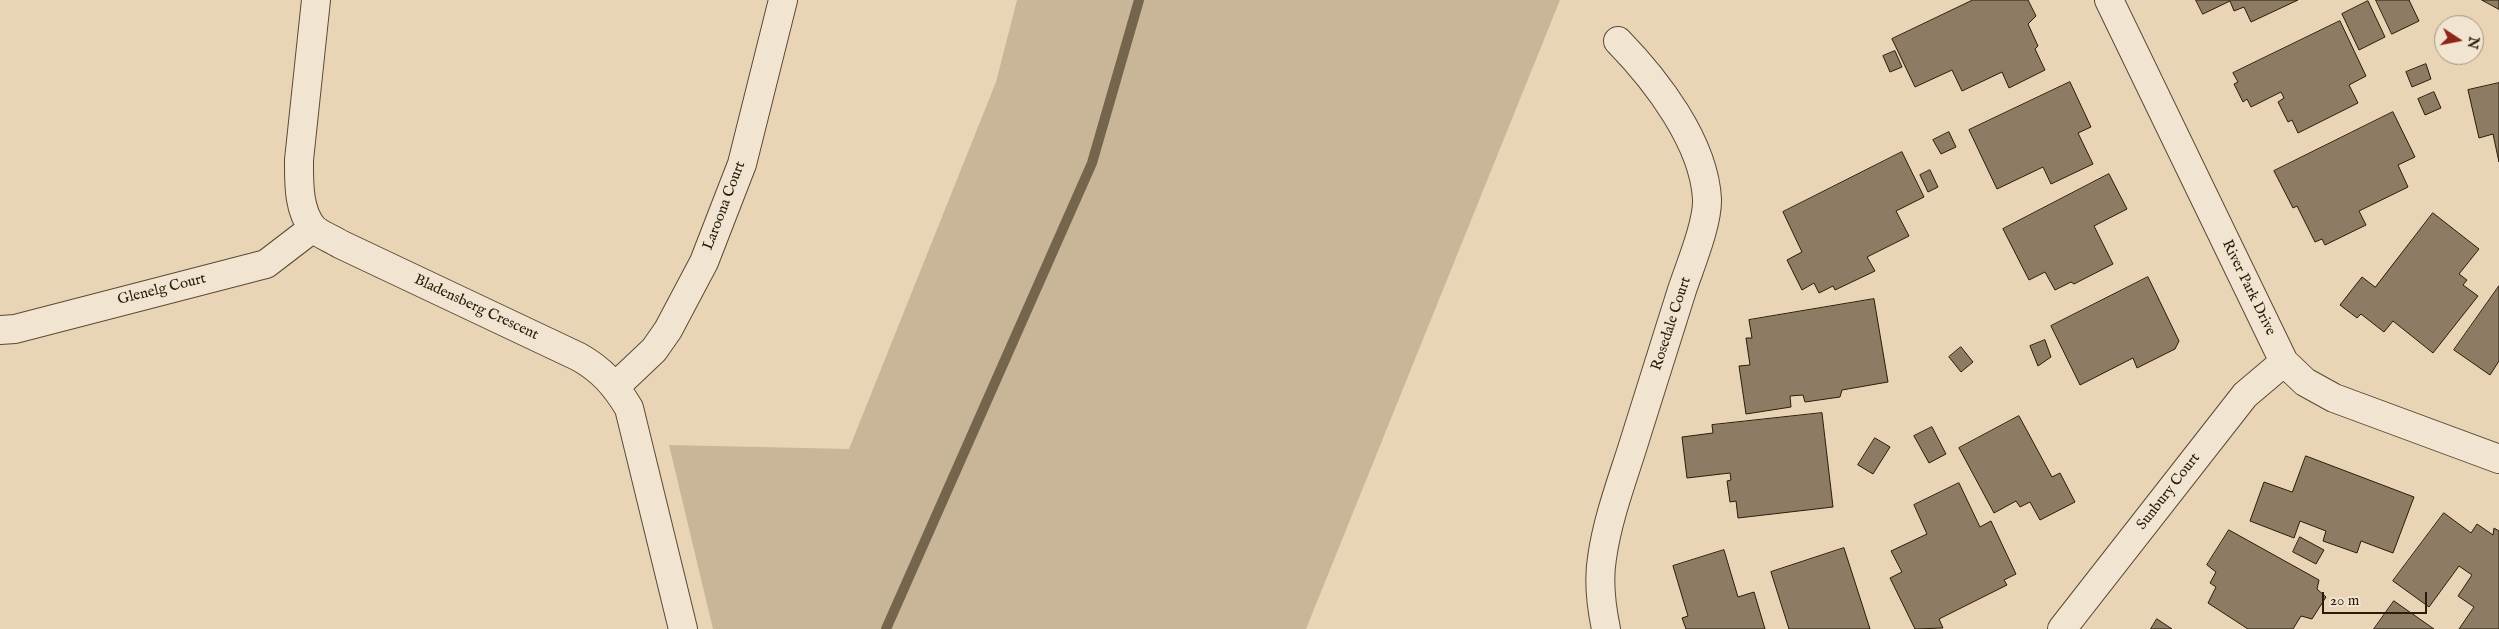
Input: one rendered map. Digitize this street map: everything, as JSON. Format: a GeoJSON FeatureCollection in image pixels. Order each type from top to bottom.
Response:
{"type":"FeatureCollection","features":[{"type":"Feature","properties":{"kind":"street"},"geometry":{"type":"LineString","coordinates":[[313,228],[302,207],[299,185],[299,160],[316,0]]}},
{"type":"Feature","properties":{"kind":"street","name":"Laroona Court"},"geometry":{"type":"LineString","coordinates":[[616,386],[654,350],[668,330],[704,262],[742,164],[783,0]]}},
{"type":"Feature","properties":{"kind":"street","name":"River Park Drive"},"geometry":{"type":"LineString","coordinates":[[2109,0],[2284,362],[2305,382],[2334,398],[2499,459]]}},
{"type":"Feature","properties":{"kind":"street","name":"Rosedale Court"},"geometry":{"type":"LineString","coordinates":[[1606,629],[1600,589],[1602,558],[1619,491],[1695,252],[1707,201],[1703,176],[1696,154],[1665,95],[1645,68],[1618,41]]}},
{"type":"Feature","properties":{"kind":"street","name":"Glenelg Court"},"geometry":{"type":"LineString","coordinates":[[0,330],[15,329],[266,264],[313,228]]}},
{"type":"Feature","properties":{"kind":"street","name":"Bladensberg Crescent"},"geometry":{"type":"LineString","coordinates":[[313,228],[340,244],[579,357],[598,368],[616,386],[631,418],[683,629]]}},
{"type":"Feature","properties":{"kind":"street","name":"Sunbury Court"},"geometry":{"type":"LineString","coordinates":[[2062,629],[2245,395],[2284,362]]}},
{"type":"Feature","properties":{"kind":"shaded area"},"geometry":{"type":"Polygon","coordinates":[[[1017,0],[1560,0],[1306,629],[713,629],[669,445],[849,449],[996,82],[1017,0]]]}},
{"type":"Feature","properties":{"kind":"building"},"geometry":{"type":"Polygon","coordinates":[[[1973,0],[2028,0],[2036,16],[2028,24],[2038,46],[2035,49],[2045,70],[2009,88],[2002,72],[1962,91],[1952,70],[1915,87],[1892,39],[1973,0]]]}},
{"type":"Feature","properties":{"kind":"building"},"geometry":{"type":"Polygon","coordinates":[[[2196,0],[2298,0],[2251,22],[2244,7],[2234,11],[2230,1],[2203,14],[2196,0]]]}},
{"type":"Feature","properties":{"kind":"building"},"geometry":{"type":"Polygon","coordinates":[[[2376,0],[2409,0],[2419,21],[2392,34],[2376,0]]]}},
{"type":"Feature","properties":{"kind":"building"},"geometry":{"type":"Polygon","coordinates":[[[2482,0],[2499,0],[2499,9],[2482,0]]]}},
{"type":"Feature","properties":{"kind":"building"},"geometry":{"type":"Polygon","coordinates":[[[2368,1],[2385,37],[2359,50],[2342,14],[2368,1]]]}},
{"type":"Feature","properties":{"kind":"building"},"geometry":{"type":"Polygon","coordinates":[[[2340,21],[2366,76],[2349,85],[2358,103],[2298,133],[2292,120],[2288,122],[2278,102],[2284,98],[2281,92],[2251,107],[2247,99],[2243,102],[2234,84],[2238,82],[2233,73],[2340,21]]]}},
{"type":"Feature","properties":{"kind":"building"},"geometry":{"type":"Polygon","coordinates":[[[1895,51],[1902,67],[1890,72],[1883,56],[1895,51]]]}},
{"type":"Feature","properties":{"kind":"building"},"geometry":{"type":"Polygon","coordinates":[[[2426,64],[2431,79],[2412,87],[2406,72],[2426,64]]]}},
{"type":"Feature","properties":{"kind":"building"},"geometry":{"type":"Polygon","coordinates":[[[2070,82],[2091,127],[2078,133],[2093,164],[2051,184],[2043,167],[1997,189],[1969,130],[2070,82]]]}},
{"type":"Feature","properties":{"kind":"building"},"geometry":{"type":"Polygon","coordinates":[[[2499,83],[2499,162],[2493,134],[2479,138],[2468,90],[2499,83]]]}},
{"type":"Feature","properties":{"kind":"building"},"geometry":{"type":"Polygon","coordinates":[[[2434,92],[2441,108],[2425,115],[2418,99],[2434,92]]]}},
{"type":"Feature","properties":{"kind":"building"},"geometry":{"type":"Polygon","coordinates":[[[2393,112],[2415,157],[2398,165],[2408,187],[2359,211],[2366,225],[2325,245],[2322,239],[2315,242],[2297,206],[2293,208],[2274,171],[2393,112]]]}},
{"type":"Feature","properties":{"kind":"building"},"geometry":{"type":"Polygon","coordinates":[[[1949,132],[1956,147],[1941,154],[1933,140],[1949,132]]]}},
{"type":"Feature","properties":{"kind":"building"},"geometry":{"type":"Polygon","coordinates":[[[1902,152],[1924,197],[1896,211],[1909,236],[1867,257],[1875,271],[1835,290],[1833,286],[1819,293],[1814,283],[1802,290],[1787,260],[1802,252],[1783,212],[1902,152]]]}},
{"type":"Feature","properties":{"kind":"building"},"geometry":{"type":"Polygon","coordinates":[[[1930,170],[1938,187],[1928,192],[1920,175],[1930,170]]]}},
{"type":"Feature","properties":{"kind":"building"},"geometry":{"type":"Polygon","coordinates":[[[2109,174],[2127,209],[2094,226],[2113,264],[2074,284],[2071,282],[2055,290],[2045,272],[2029,280],[2003,229],[2109,174]]]}},
{"type":"Feature","properties":{"kind":"building"},"geometry":{"type":"Polygon","coordinates":[[[2433,213],[2479,249],[2459,274],[2467,280],[2463,285],[2478,296],[2433,353],[2393,321],[2384,332],[2361,314],[2357,318],[2340,305],[2362,277],[2375,287],[2433,213]]]}},
{"type":"Feature","properties":{"kind":"building"},"geometry":{"type":"Polygon","coordinates":[[[2148,277],[2179,341],[2175,349],[2137,368],[2133,358],[2080,385],[2051,326],[2148,277]]]}},
{"type":"Feature","properties":{"kind":"building"},"geometry":{"type":"Polygon","coordinates":[[[2499,286],[2499,361],[2490,375],[2454,350],[2499,286]]]}},
{"type":"Feature","properties":{"kind":"building"},"geometry":{"type":"Polygon","coordinates":[[[1874,299],[1888,382],[1842,390],[1840,397],[1805,402],[1803,395],[1790,396],[1791,407],[1746,414],[1739,366],[1750,365],[1746,338],[1752,338],[1749,320],[1874,299]]]}},
{"type":"Feature","properties":{"kind":"building"},"geometry":{"type":"Polygon","coordinates":[[[2045,340],[2051,357],[2038,366],[2030,346],[2045,340]]]}},
{"type":"Feature","properties":{"kind":"building"},"geometry":{"type":"Polygon","coordinates":[[[1961,347],[1973,362],[1961,372],[1949,357],[1961,347]]]}},
{"type":"Feature","properties":{"kind":"building"},"geometry":{"type":"Polygon","coordinates":[[[1822,413],[1833,507],[1738,518],[1736,501],[1730,502],[1727,481],[1731,480],[1730,473],[1687,478],[1682,437],[1713,433],[1712,425],[1822,413]]]}},
{"type":"Feature","properties":{"kind":"building"},"geometry":{"type":"Polygon","coordinates":[[[2019,416],[2052,477],[2060,473],[2075,502],[2040,520],[2030,502],[2020,507],[2016,501],[1994,513],[1959,448],[2019,416]]]}},
{"type":"Feature","properties":{"kind":"building"},"geometry":{"type":"Polygon","coordinates":[[[1932,427],[1946,454],[1929,463],[1914,436],[1932,427]]]}},
{"type":"Feature","properties":{"kind":"building"},"geometry":{"type":"Polygon","coordinates":[[[1875,438],[1890,447],[1873,474],[1858,465],[1875,438]]]}},
{"type":"Feature","properties":{"kind":"building"},"geometry":{"type":"Polygon","coordinates":[[[2306,456],[2414,497],[2393,553],[2361,541],[2357,553],[2323,541],[2326,531],[2300,521],[2294,538],[2250,521],[2264,482],[2292,492],[2306,456]]]}},
{"type":"Feature","properties":{"kind":"building"},"geometry":{"type":"Polygon","coordinates":[[[1959,483],[1980,527],[1991,521],[2016,574],[2004,580],[2007,585],[1939,619],[1943,628],[1915,629],[1890,578],[1902,572],[1891,551],[1927,534],[1914,505],[1959,483]]]}},
{"type":"Feature","properties":{"kind":"building"},"geometry":{"type":"Polygon","coordinates":[[[2444,513],[2471,533],[2477,524],[2493,535],[2494,528],[2499,531],[2499,629],[2459,629],[2474,607],[2458,596],[2472,575],[2459,566],[2429,607],[2393,581],[2444,513]]]}},
{"type":"Feature","properties":{"kind":"building"},"geometry":{"type":"Polygon","coordinates":[[[2229,530],[2319,580],[2317,589],[2326,597],[2312,619],[2301,616],[2293,629],[2248,629],[2208,603],[2216,587],[2210,583],[2216,572],[2207,565],[2229,530]]]}},
{"type":"Feature","properties":{"kind":"building"},"geometry":{"type":"Polygon","coordinates":[[[2300,537],[2324,550],[2316,564],[2293,552],[2300,537]]]}},
{"type":"Feature","properties":{"kind":"building"},"geometry":{"type":"Polygon","coordinates":[[[1844,548],[1870,629],[1789,629],[1771,572],[1844,548]]]}},
{"type":"Feature","properties":{"kind":"building"},"geometry":{"type":"Polygon","coordinates":[[[1724,550],[1738,597],[1754,592],[1765,629],[1686,629],[1682,618],[1688,616],[1673,566],[1724,550]]]}},
{"type":"Feature","properties":{"kind":"building"},"geometry":{"type":"Polygon","coordinates":[[[2394,601],[2434,629],[2374,629],[2394,601]]]}},
{"type":"Feature","properties":{"kind":"building"},"geometry":{"type":"Polygon","coordinates":[[[2157,619],[2172,629],[2151,629],[2157,619]]]}},
{"type":"Feature","properties":{"kind":"waterway"},"geometry":{"type":"LineString","coordinates":[[886,629],[1092,163],[1139,0]]}}]}
